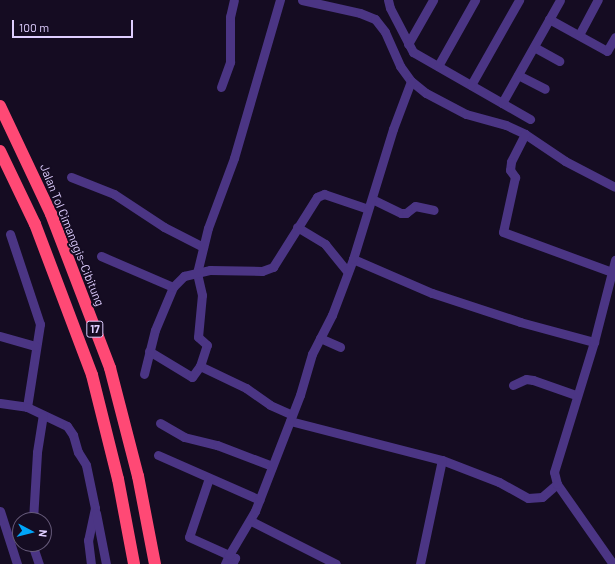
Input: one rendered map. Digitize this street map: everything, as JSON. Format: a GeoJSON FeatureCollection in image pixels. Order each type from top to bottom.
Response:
{"type":"FeatureCollection","features":[{"type":"Feature","properties":{"kind":"highway","name":"Jalan Tol Cimanggis–Cibitung"},"geometry":{"type":"LineString","coordinates":[[0,106],[51,214],[110,368],[138,476],[155,564]]}},
{"type":"Feature","properties":{"kind":"highway","name":"17"},"geometry":{"type":"LineString","coordinates":[[0,151],[35,224],[92,374],[118,479],[134,564]]}},
{"type":"Feature","properties":{"kind":"street"},"geometry":{"type":"LineString","coordinates":[[220,87],[230,62],[230,17],[234,0]]}},
{"type":"Feature","properties":{"kind":"street"},"geometry":{"type":"LineString","coordinates":[[150,352],[192,377],[200,366],[207,345],[198,337],[202,295],[197,273],[203,247],[224,182],[234,158],[280,0]]}},
{"type":"Feature","properties":{"kind":"street"},"geometry":{"type":"LineString","coordinates":[[302,0],[360,13],[375,19],[384,32],[400,66],[411,81],[438,100],[459,110],[506,125],[525,134],[565,161],[615,187]]}},
{"type":"Feature","properties":{"kind":"street"},"geometry":{"type":"LineString","coordinates":[[408,44],[433,0]]}},
{"type":"Feature","properties":{"kind":"street"},"geometry":{"type":"LineString","coordinates":[[438,66],[475,0]]}},
{"type":"Feature","properties":{"kind":"street"},"geometry":{"type":"LineString","coordinates":[[471,85],[519,0]]}},
{"type":"Feature","properties":{"kind":"street"},"geometry":{"type":"LineString","coordinates":[[502,103],[560,0]]}},
{"type":"Feature","properties":{"kind":"street"},"geometry":{"type":"LineString","coordinates":[[579,35],[598,0]]}},
{"type":"Feature","properties":{"kind":"street"},"geometry":{"type":"LineString","coordinates":[[391,3],[408,44],[413,52],[530,119]]}},
{"type":"Feature","properties":{"kind":"street"},"geometry":{"type":"LineString","coordinates":[[549,19],[607,51],[615,37]]}},
{"type":"Feature","properties":{"kind":"street"},"geometry":{"type":"LineString","coordinates":[[534,47],[559,61]]}},
{"type":"Feature","properties":{"kind":"street"},"geometry":{"type":"LineString","coordinates":[[518,74],[545,89]]}},
{"type":"Feature","properties":{"kind":"street"},"geometry":{"type":"LineString","coordinates":[[225,564],[230,559],[251,521],[260,500],[320,338],[354,259],[393,129],[411,81]]}},
{"type":"Feature","properties":{"kind":"street"},"geometry":{"type":"LineString","coordinates":[[525,134],[510,162],[510,170],[515,177],[503,232],[612,272]]}},
{"type":"Feature","properties":{"kind":"street"},"geometry":{"type":"LineString","coordinates":[[71,177],[114,194],[164,227],[203,247]]}},
{"type":"Feature","properties":{"kind":"street"},"geometry":{"type":"LineString","coordinates":[[144,374],[155,330],[173,287],[184,276],[210,270],[262,271],[272,267],[312,202],[324,194],[368,209]]}},
{"type":"Feature","properties":{"kind":"street"},"geometry":{"type":"LineString","coordinates":[[372,199],[401,213],[406,213],[414,206],[434,210]]}},
{"type":"Feature","properties":{"kind":"street"},"geometry":{"type":"LineString","coordinates":[[297,228],[325,244],[348,272]]}},
{"type":"Feature","properties":{"kind":"street"},"geometry":{"type":"LineString","coordinates":[[10,234],[40,324],[27,407]]}},
{"type":"Feature","properties":{"kind":"street"},"geometry":{"type":"LineString","coordinates":[[101,256],[173,287]]}},
{"type":"Feature","properties":{"kind":"street"},"geometry":{"type":"LineString","coordinates":[[354,259],[425,291],[520,322],[594,342]]}},
{"type":"Feature","properties":{"kind":"street"},"geometry":{"type":"LineString","coordinates":[[613,564],[557,484],[555,468],[576,395],[594,342],[615,260]]}},
{"type":"Feature","properties":{"kind":"street"},"geometry":{"type":"LineString","coordinates":[[0,336],[36,346]]}},
{"type":"Feature","properties":{"kind":"street"},"geometry":{"type":"LineString","coordinates":[[320,338],[340,347]]}},
{"type":"Feature","properties":{"kind":"street"},"geometry":{"type":"LineString","coordinates":[[200,366],[246,388],[291,418],[442,460],[499,482],[528,498],[542,497],[557,484]]}},
{"type":"Feature","properties":{"kind":"street"},"geometry":{"type":"LineString","coordinates":[[513,385],[526,379],[533,380],[576,395]]}},
{"type":"Feature","properties":{"kind":"street"},"geometry":{"type":"LineString","coordinates":[[0,402],[27,407],[67,426],[73,435],[78,452],[86,465],[106,564]]}},
{"type":"Feature","properties":{"kind":"street"},"geometry":{"type":"LineString","coordinates":[[33,512],[37,452],[42,415]]}},
{"type":"Feature","properties":{"kind":"street"},"geometry":{"type":"LineString","coordinates":[[160,423],[184,437],[217,445],[272,466]]}},
{"type":"Feature","properties":{"kind":"street"},"geometry":{"type":"LineString","coordinates":[[158,455],[260,500]]}},
{"type":"Feature","properties":{"kind":"street"},"geometry":{"type":"LineString","coordinates":[[420,564],[442,460]]}},
{"type":"Feature","properties":{"kind":"street"},"geometry":{"type":"LineString","coordinates":[[209,478],[189,537],[230,559]]}},
{"type":"Feature","properties":{"kind":"street"},"geometry":{"type":"LineString","coordinates":[[91,564],[88,540],[95,508]]}},
{"type":"Feature","properties":{"kind":"street"},"geometry":{"type":"LineString","coordinates":[[0,511],[17,564]]}},
{"type":"Feature","properties":{"kind":"street"},"geometry":{"type":"LineString","coordinates":[[251,521],[336,564]]}},
{"type":"Feature","properties":{"kind":"street"},"geometry":{"type":"LineString","coordinates":[[35,552],[39,564]]}}]}
